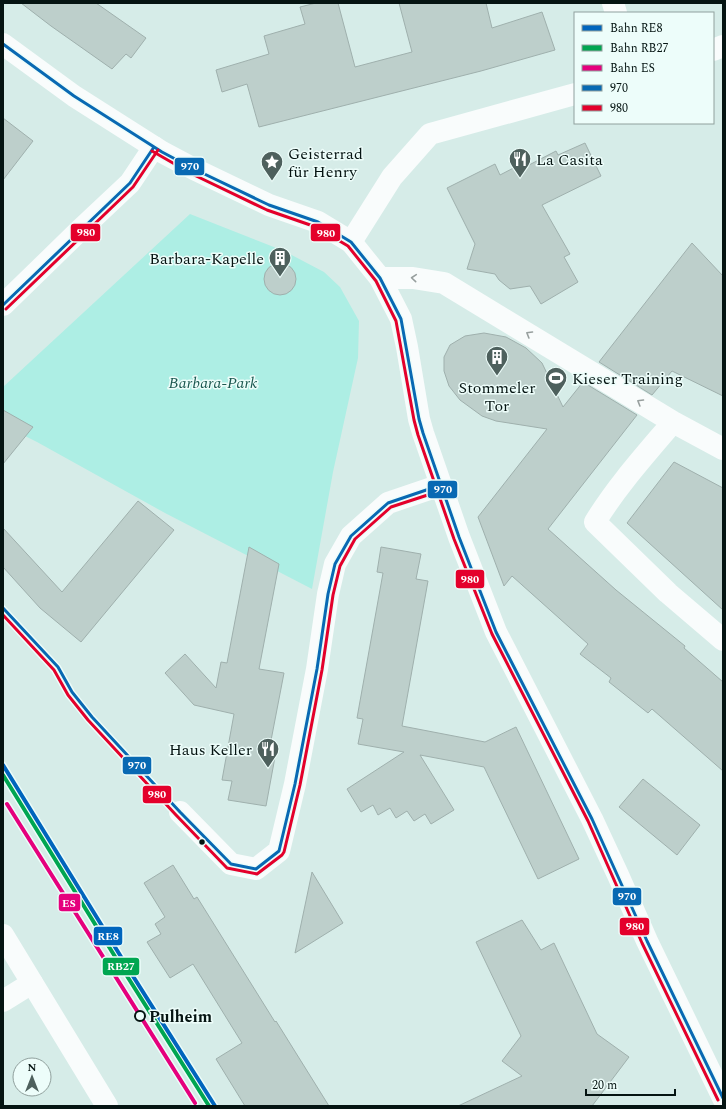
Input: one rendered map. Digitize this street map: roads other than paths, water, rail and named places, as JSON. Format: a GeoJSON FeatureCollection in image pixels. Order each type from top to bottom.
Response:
{"type":"FeatureCollection","features":[{"type":"Feature","properties":{"kind":"street"},"geometry":{"type":"LineString","coordinates":[[3,44],[74,96],[154,147],[194,169],[269,205],[318,222],[352,242],[380,278],[401,319],[419,419],[462,546],[496,632],[592,819],[647,941],[723,1098]]}},
{"type":"Feature","properties":{"kind":"street"},"geometry":{"type":"LineString","coordinates":[[352,242],[392,177],[430,134],[574,94]]}},
{"type":"Feature","properties":{"kind":"street"},"geometry":{"type":"LineString","coordinates":[[3,305],[130,183],[154,147]]}},
{"type":"Feature","properties":{"kind":"street"},"geometry":{"type":"LineString","coordinates":[[380,278],[413,278],[444,283],[673,422],[723,450]]}},
{"type":"Feature","properties":{"kind":"street"},"geometry":{"type":"LineString","coordinates":[[673,422],[612,496],[595,522],[668,593],[723,640]]}},
{"type":"Feature","properties":{"kind":"street"},"geometry":{"type":"LineString","coordinates":[[180,812],[231,864],[256,869],[279,852],[295,784],[317,669],[334,564],[351,536],[388,503],[441,485]]}},
{"type":"Feature","properties":{"kind":"street"},"geometry":{"type":"LineString","coordinates":[[3,935],[84,1065],[107,1106]]}},
{"type":"Feature","properties":{"kind":"street"},"geometry":{"type":"LineString","coordinates":[[3,1000],[32,983]]}},
{"type":"Feature","properties":{"kind":"rail line","name":"RE8"},"geometry":{"type":"LineString","coordinates":[[3,765],[215,1106]]}},
{"type":"Feature","properties":{"kind":"rail line","name":"RB27"},"geometry":{"type":"LineString","coordinates":[[3,775],[209,1106]]}},
{"type":"Feature","properties":{"kind":"rail line","name":"ES"},"geometry":{"type":"LineString","coordinates":[[7,804],[195,1103]]}},
{"type":"Feature","properties":{"kind":"place","name":"La Casita"},"geometry":{"type":"Point","coordinates":[520,178]}},
{"type":"Feature","properties":{"kind":"place","name":"Geisterrad für Henry"},"geometry":{"type":"Point","coordinates":[272,182]}},
{"type":"Feature","properties":{"kind":"place","name":"Barbara-Kapelle"},"geometry":{"type":"Point","coordinates":[280,278]}},
{"type":"Feature","properties":{"kind":"place","name":"Stommeler Tor"},"geometry":{"type":"Point","coordinates":[497,376]}},
{"type":"Feature","properties":{"kind":"place","name":"Kieser Training"},"geometry":{"type":"Point","coordinates":[556,398]}},
{"type":"Feature","properties":{"kind":"place","name":"Haus Keller"},"geometry":{"type":"Point","coordinates":[268,768]}},
{"type":"Feature","properties":{"kind":"place","name":"Pulheim"},"geometry":{"type":"Point","coordinates":[140,1016]}},
{"type":"Feature","properties":{"kind":"park label","name":"Barbara-Park"},"geometry":{"type":"Point","coordinates":[213,382]}}]}
